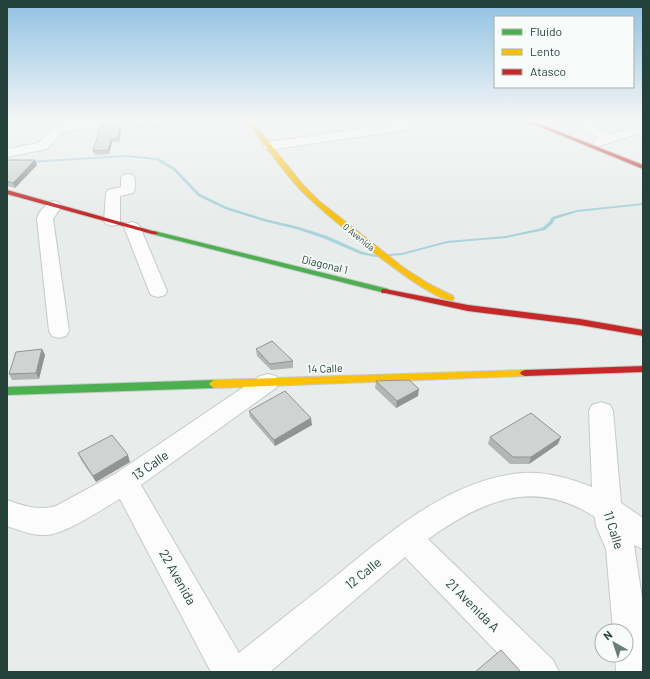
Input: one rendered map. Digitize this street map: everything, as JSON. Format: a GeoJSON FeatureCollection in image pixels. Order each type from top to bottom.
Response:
{"type":"FeatureCollection","features":[{"type":"Feature","properties":{"kind":"street","name":"0 Avenida"},"geometry":{"type":"LineString","coordinates":[[274,152],[308,194],[356,235],[401,270],[446,297],[470,305],[500,311]]}},
{"type":"Feature","properties":{"kind":"street"},"geometry":{"type":"LineString","coordinates":[[605,152],[643,167]]}},
{"type":"Feature","properties":{"kind":"street"},"geometry":{"type":"LineString","coordinates":[[625,152],[643,160]]}},
{"type":"Feature","properties":{"kind":"street"},"geometry":{"type":"LineString","coordinates":[[112,221],[113,193],[128,190],[128,178]]}},
{"type":"Feature","properties":{"kind":"street","name":"Diagonal 1"},"geometry":{"type":"LineString","coordinates":[[7,192],[132,227],[445,305],[500,311],[643,333]]}},
{"type":"Feature","properties":{"kind":"street"},"geometry":{"type":"LineString","coordinates":[[54,206],[48,212],[45,219],[59,331]]}},
{"type":"Feature","properties":{"kind":"street"},"geometry":{"type":"LineString","coordinates":[[132,227],[158,291]]}},
{"type":"Feature","properties":{"kind":"street","name":"14 Calle"},"geometry":{"type":"LineString","coordinates":[[7,391],[643,369]]}},
{"type":"Feature","properties":{"kind":"street","name":"13 Calle"},"geometry":{"type":"LineString","coordinates":[[14,516],[46,522],[54,521],[125,482],[268,382]]}},
{"type":"Feature","properties":{"kind":"street","name":"11 Calle"},"geometry":{"type":"LineString","coordinates":[[601,411],[607,509],[611,526],[621,549],[634,672]]}},
{"type":"Feature","properties":{"kind":"street","name":"22 Avenida"},"geometry":{"type":"LineString","coordinates":[[125,482],[230,672]]}},
{"type":"Feature","properties":{"kind":"street","name":"12 Calle"},"geometry":{"type":"LineString","coordinates":[[243,672],[406,538],[450,510],[493,490],[512,486],[549,486],[570,491],[589,498],[643,535]]}},
{"type":"Feature","properties":{"kind":"street","name":"21 Avenida A"},"geometry":{"type":"LineString","coordinates":[[406,538],[541,672]]}},
{"type":"Feature","properties":{"kind":"building"},"geometry":{"type":"Polygon","coordinates":[[[7,160],[35,160],[13,183],[7,181],[7,160]]]}},
{"type":"Feature","properties":{"kind":"building"},"geometry":{"type":"Polygon","coordinates":[[[272,341],[293,361],[270,364],[256,349],[272,341]]]}},
{"type":"Feature","properties":{"kind":"building"},"geometry":{"type":"Polygon","coordinates":[[[42,349],[36,373],[9,374],[16,352],[42,349]]]}},
{"type":"Feature","properties":{"kind":"building"},"geometry":{"type":"Polygon","coordinates":[[[409,380],[419,389],[397,401],[376,381],[409,380]]]}},
{"type":"Feature","properties":{"kind":"building"},"geometry":{"type":"Polygon","coordinates":[[[285,391],[311,418],[274,440],[249,411],[285,391]]]}},
{"type":"Feature","properties":{"kind":"building"},"geometry":{"type":"Polygon","coordinates":[[[531,413],[561,437],[531,457],[513,457],[490,437],[531,413]]]}},
{"type":"Feature","properties":{"kind":"building"},"geometry":{"type":"Polygon","coordinates":[[[112,435],[128,455],[93,476],[78,453],[112,435]]]}},
{"type":"Feature","properties":{"kind":"building"},"geometry":{"type":"Polygon","coordinates":[[[501,650],[521,672],[475,672],[501,650]]]}},
{"type":"Feature","properties":{"kind":"waterway"},"geometry":{"type":"LineString","coordinates":[[29,162],[127,156],[157,159],[174,169],[199,195],[226,208],[264,220],[297,228],[325,237],[362,253],[376,256],[402,254],[447,242],[506,237],[543,229],[551,223],[553,218],[577,211],[643,204]]}},
{"type":"Feature","properties":{"kind":"traffic: fast"},"geometry":{"type":"LineString","coordinates":[[154,233],[385,291]]}},
{"type":"Feature","properties":{"kind":"traffic: fast"},"geometry":{"type":"LineString","coordinates":[[7,391],[214,384]]}},
{"type":"Feature","properties":{"kind":"traffic: slow"},"geometry":{"type":"LineString","coordinates":[[274,152],[301,186],[317,202],[401,270],[426,286],[450,298]]}},
{"type":"Feature","properties":{"kind":"traffic: slow"},"geometry":{"type":"LineString","coordinates":[[214,384],[525,373]]}},
{"type":"Feature","properties":{"kind":"traffic: jam"},"geometry":{"type":"LineString","coordinates":[[605,152],[643,167]]}},
{"type":"Feature","properties":{"kind":"traffic: jam"},"geometry":{"type":"LineString","coordinates":[[7,192],[154,233]]}},
{"type":"Feature","properties":{"kind":"traffic: jam"},"geometry":{"type":"LineString","coordinates":[[385,291],[468,308],[580,322],[643,333]]}},
{"type":"Feature","properties":{"kind":"traffic: jam"},"geometry":{"type":"LineString","coordinates":[[525,373],[643,369]]}}]}
